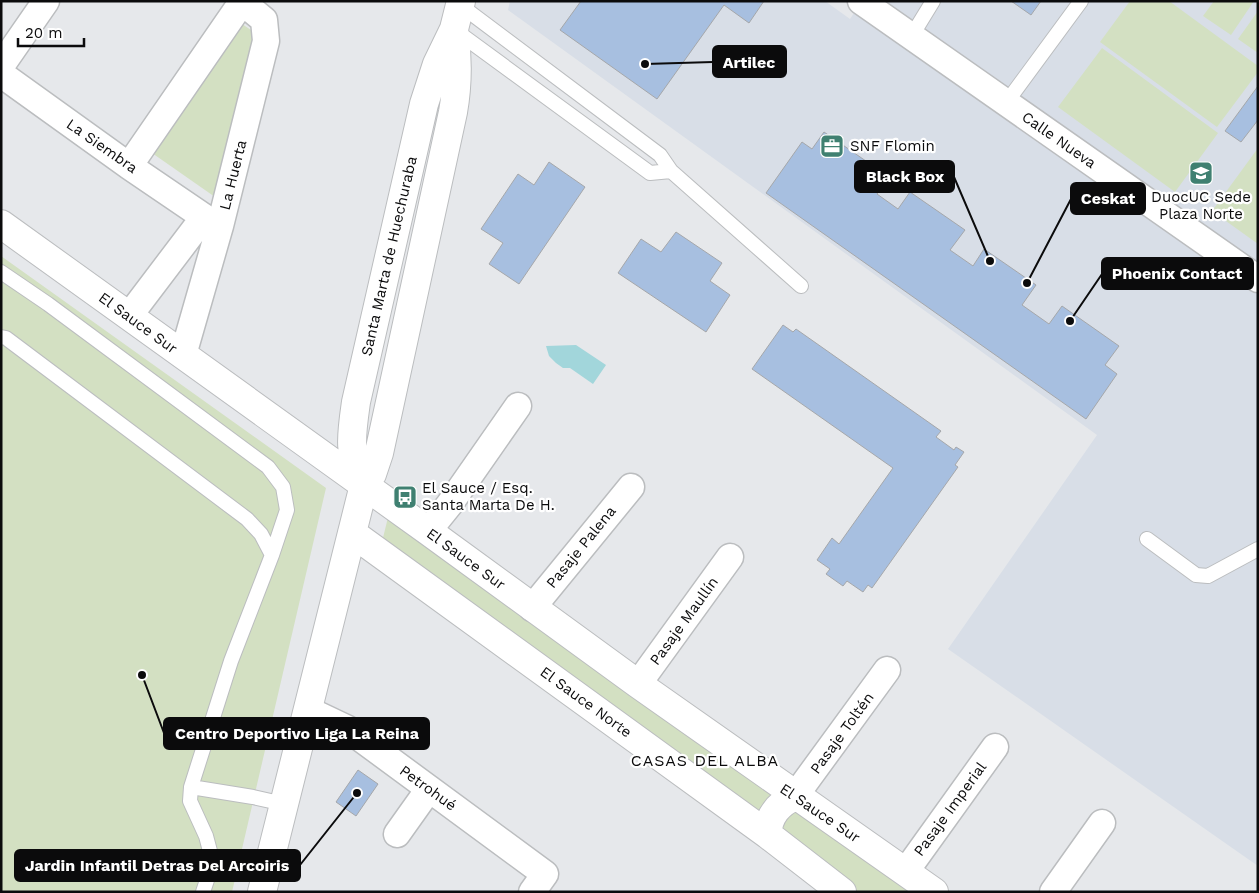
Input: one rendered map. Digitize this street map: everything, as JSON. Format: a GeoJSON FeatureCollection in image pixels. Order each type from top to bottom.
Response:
{"type":"FeatureCollection","features":[{"type":"Feature","properties":{"kind":"street"},"geometry":{"type":"LineString","coordinates":[[1,66],[46,1]]}},
{"type":"Feature","properties":{"kind":"street","name":"La Huerta"},"geometry":{"type":"LineString","coordinates":[[130,166],[242,2],[264,20],[266,41],[212,222],[183,355]]}},
{"type":"Feature","properties":{"kind":"street","name":"Calle Nueva"},"geometry":{"type":"LineString","coordinates":[[871,4],[911,37],[1258,280]]}},
{"type":"Feature","properties":{"kind":"street","name":"Santa Marta de Huechuraba"},"geometry":{"type":"LineString","coordinates":[[364,485],[353,458],[352,435],[356,402],[424,104],[437,64],[458,12]]}},
{"type":"Feature","properties":{"kind":"street","name":"La Siembra"},"geometry":{"type":"LineString","coordinates":[[1,74],[212,222]]}},
{"type":"Feature","properties":{"kind":"street"},"geometry":{"type":"LineString","coordinates":[[128,316],[212,222]]}},
{"type":"Feature","properties":{"kind":"street","name":"El Sauce Sur"},"geometry":{"type":"LineString","coordinates":[[1,224],[638,684],[934,892]]}},
{"type":"Feature","properties":{"kind":"street"},"geometry":{"type":"LineString","coordinates":[[428,531],[449,505],[518,406]]}},
{"type":"Feature","properties":{"kind":"street"},"geometry":{"type":"LineString","coordinates":[[262,892],[364,485]]}},
{"type":"Feature","properties":{"kind":"street","name":"Pasaje Palena"},"geometry":{"type":"LineString","coordinates":[[532,608],[631,487]]}},
{"type":"Feature","properties":{"kind":"street","name":"El Sauce Norte"},"geometry":{"type":"LineString","coordinates":[[352,533],[767,834],[842,892]]}},
{"type":"Feature","properties":{"kind":"street","name":"Pasaje Maullín"},"geometry":{"type":"LineString","coordinates":[[638,684],[730,557]]}},
{"type":"Feature","properties":{"kind":"street","name":"Pasaje Toltén"},"geometry":{"type":"LineString","coordinates":[[796,796],[887,670]]}},
{"type":"Feature","properties":{"kind":"street","name":"Petrohué"},"geometry":{"type":"LineString","coordinates":[[308,710],[348,729],[429,789],[539,883]]}},
{"type":"Feature","properties":{"kind":"street","name":"Pasaje Imperial"},"geometry":{"type":"LineString","coordinates":[[906,871],[995,747]]}},
{"type":"Feature","properties":{"kind":"street"},"geometry":{"type":"LineString","coordinates":[[397,834],[429,789]]}},
{"type":"Feature","properties":{"kind":"street"},"geometry":{"type":"LineString","coordinates":[[767,834],[771,817],[776,810],[796,796]]}},
{"type":"Feature","properties":{"kind":"street"},"geometry":{"type":"LineString","coordinates":[[1053,892],[1102,823]]}},
{"type":"Feature","properties":{"kind":"lane"},"geometry":{"type":"LineString","coordinates":[[911,37],[933,1]]}},
{"type":"Feature","properties":{"kind":"lane"},"geometry":{"type":"LineString","coordinates":[[1006,103],[1081,1]]}},
{"type":"Feature","properties":{"kind":"lane"},"geometry":{"type":"LineString","coordinates":[[458,12],[650,172],[671,171]]}},
{"type":"Feature","properties":{"kind":"lane"},"geometry":{"type":"LineString","coordinates":[[458,12],[660,154],[671,171],[801,286]]}},
{"type":"Feature","properties":{"kind":"lane"},"geometry":{"type":"LineString","coordinates":[[1,272],[48,304],[268,467],[283,487],[287,510],[272,555],[231,661],[191,786],[190,801],[206,836],[210,851],[209,874],[203,892]]}},
{"type":"Feature","properties":{"kind":"lane"},"geometry":{"type":"LineString","coordinates":[[1,337],[6,338],[247,519],[261,534],[272,555]]}},
{"type":"Feature","properties":{"kind":"lane"},"geometry":{"type":"LineString","coordinates":[[1148,539],[1196,575],[1208,576],[1258,549]]}},
{"type":"Feature","properties":{"kind":"lane"},"geometry":{"type":"LineString","coordinates":[[191,786],[284,804]]}},
{"type":"Feature","properties":{"kind":"shaded area"},"geometry":{"type":"Polygon","coordinates":[[[510,1],[825,1],[850,19],[862,1],[1258,1],[1258,866],[948,649],[1097,435],[508,10],[510,1]]]}},
{"type":"Feature","properties":{"kind":"green space"},"geometry":{"type":"Polygon","coordinates":[[[1130,1],[1169,1],[1258,66],[1258,72],[1217,127],[1100,42],[1130,1]]]}},
{"type":"Feature","properties":{"kind":"green space"},"geometry":{"type":"Polygon","coordinates":[[[1214,1],[1254,1],[1231,35],[1203,16],[1214,1]]]}},
{"type":"Feature","properties":{"kind":"green space"},"geometry":{"type":"Polygon","coordinates":[[[1258,11],[1258,53],[1238,39],[1258,11]]]}},
{"type":"Feature","properties":{"kind":"green space"},"geometry":{"type":"Polygon","coordinates":[[[242,24],[254,32],[215,197],[152,153],[242,24]]]}},
{"type":"Feature","properties":{"kind":"green space"},"geometry":{"type":"Polygon","coordinates":[[[1102,48],[1218,133],[1175,192],[1058,107],[1102,48]]]}},
{"type":"Feature","properties":{"kind":"green space"},"geometry":{"type":"Polygon","coordinates":[[[1258,148],[1258,244],[1212,211],[1258,148]]]}},
{"type":"Feature","properties":{"kind":"green space"},"geometry":{"type":"Polygon","coordinates":[[[1,256],[326,488],[232,892],[1,892],[1,256]]]}},
{"type":"Feature","properties":{"kind":"green space"},"geometry":{"type":"Polygon","coordinates":[[[392,501],[922,892],[850,892],[381,546],[392,501]]]}},
{"type":"Feature","properties":{"kind":"water"},"geometry":{"type":"Polygon","coordinates":[[[576,345],[606,365],[593,384],[570,368],[563,368],[556,363],[549,356],[546,346],[576,345]]]}},
{"type":"Feature","properties":{"kind":"building"},"geometry":{"type":"Polygon","coordinates":[[[581,1],[764,1],[749,23],[724,5],[657,99],[560,30],[581,1]]]}},
{"type":"Feature","properties":{"kind":"building"},"geometry":{"type":"Polygon","coordinates":[[[1011,1],[1041,1],[1031,15],[1011,1]]]}},
{"type":"Feature","properties":{"kind":"building"},"geometry":{"type":"Polygon","coordinates":[[[1258,86],[1258,120],[1241,142],[1225,131],[1258,86]]]}},
{"type":"Feature","properties":{"kind":"building"},"geometry":{"type":"Polygon","coordinates":[[[824,132],[889,177],[877,194],[898,209],[910,192],[965,230],[950,250],[973,266],[984,249],[1036,285],[1022,305],[1049,324],[1062,306],[1119,346],[1105,365],[1117,374],[1086,419],[766,193],[802,142],[812,149],[824,132]]]}},
{"type":"Feature","properties":{"kind":"building"},"geometry":{"type":"Polygon","coordinates":[[[549,162],[585,187],[519,284],[489,264],[503,243],[481,229],[518,174],[534,185],[549,162]]]}},
{"type":"Feature","properties":{"kind":"building"},"geometry":{"type":"Polygon","coordinates":[[[676,232],[722,263],[710,281],[730,295],[706,332],[618,273],[641,239],[661,252],[676,232]]]}},
{"type":"Feature","properties":{"kind":"building"},"geometry":{"type":"Polygon","coordinates":[[[783,325],[793,332],[796,329],[941,431],[936,437],[954,450],[956,447],[964,452],[955,465],[958,467],[872,588],[868,585],[863,592],[847,581],[843,586],[826,574],[830,569],[817,560],[832,538],[839,544],[893,468],[752,369],[783,325]]]}},
{"type":"Feature","properties":{"kind":"building"},"geometry":{"type":"Polygon","coordinates":[[[358,770],[378,784],[356,816],[336,802],[358,770]]]}},
{"type":"Feature","properties":{"kind":"place","name":"Artilec"},"geometry":{"type":"Point","coordinates":[645,64]}},
{"type":"Feature","properties":{"kind":"place","name":"SNF Flomin"},"geometry":{"type":"Point","coordinates":[832,146]}},
{"type":"Feature","properties":{"kind":"place","name":"DuocUC Sede Plaza Norte"},"geometry":{"type":"Point","coordinates":[1201,173]}},
{"type":"Feature","properties":{"kind":"place","name":"Black Box"},"geometry":{"type":"Point","coordinates":[990,261]}},
{"type":"Feature","properties":{"kind":"place","name":"Ceskat"},"geometry":{"type":"Point","coordinates":[1027,283]}},
{"type":"Feature","properties":{"kind":"place","name":"Phoenix Contact"},"geometry":{"type":"Point","coordinates":[1070,321]}},
{"type":"Feature","properties":{"kind":"place","name":"El Sauce / Esq. Santa Marta De H."},"geometry":{"type":"Point","coordinates":[405,497]}},
{"type":"Feature","properties":{"kind":"place","name":"Centro Deportivo Liga La Reina"},"geometry":{"type":"Point","coordinates":[142,675]}},
{"type":"Feature","properties":{"kind":"place","name":"Jardin Infantil Detras Del Arcoiris"},"geometry":{"type":"Point","coordinates":[357,793]}},
{"type":"Feature","properties":{"kind":"district","name":"CASAS DEL ALBA"},"geometry":{"type":"Point","coordinates":[705,760]}}]}
